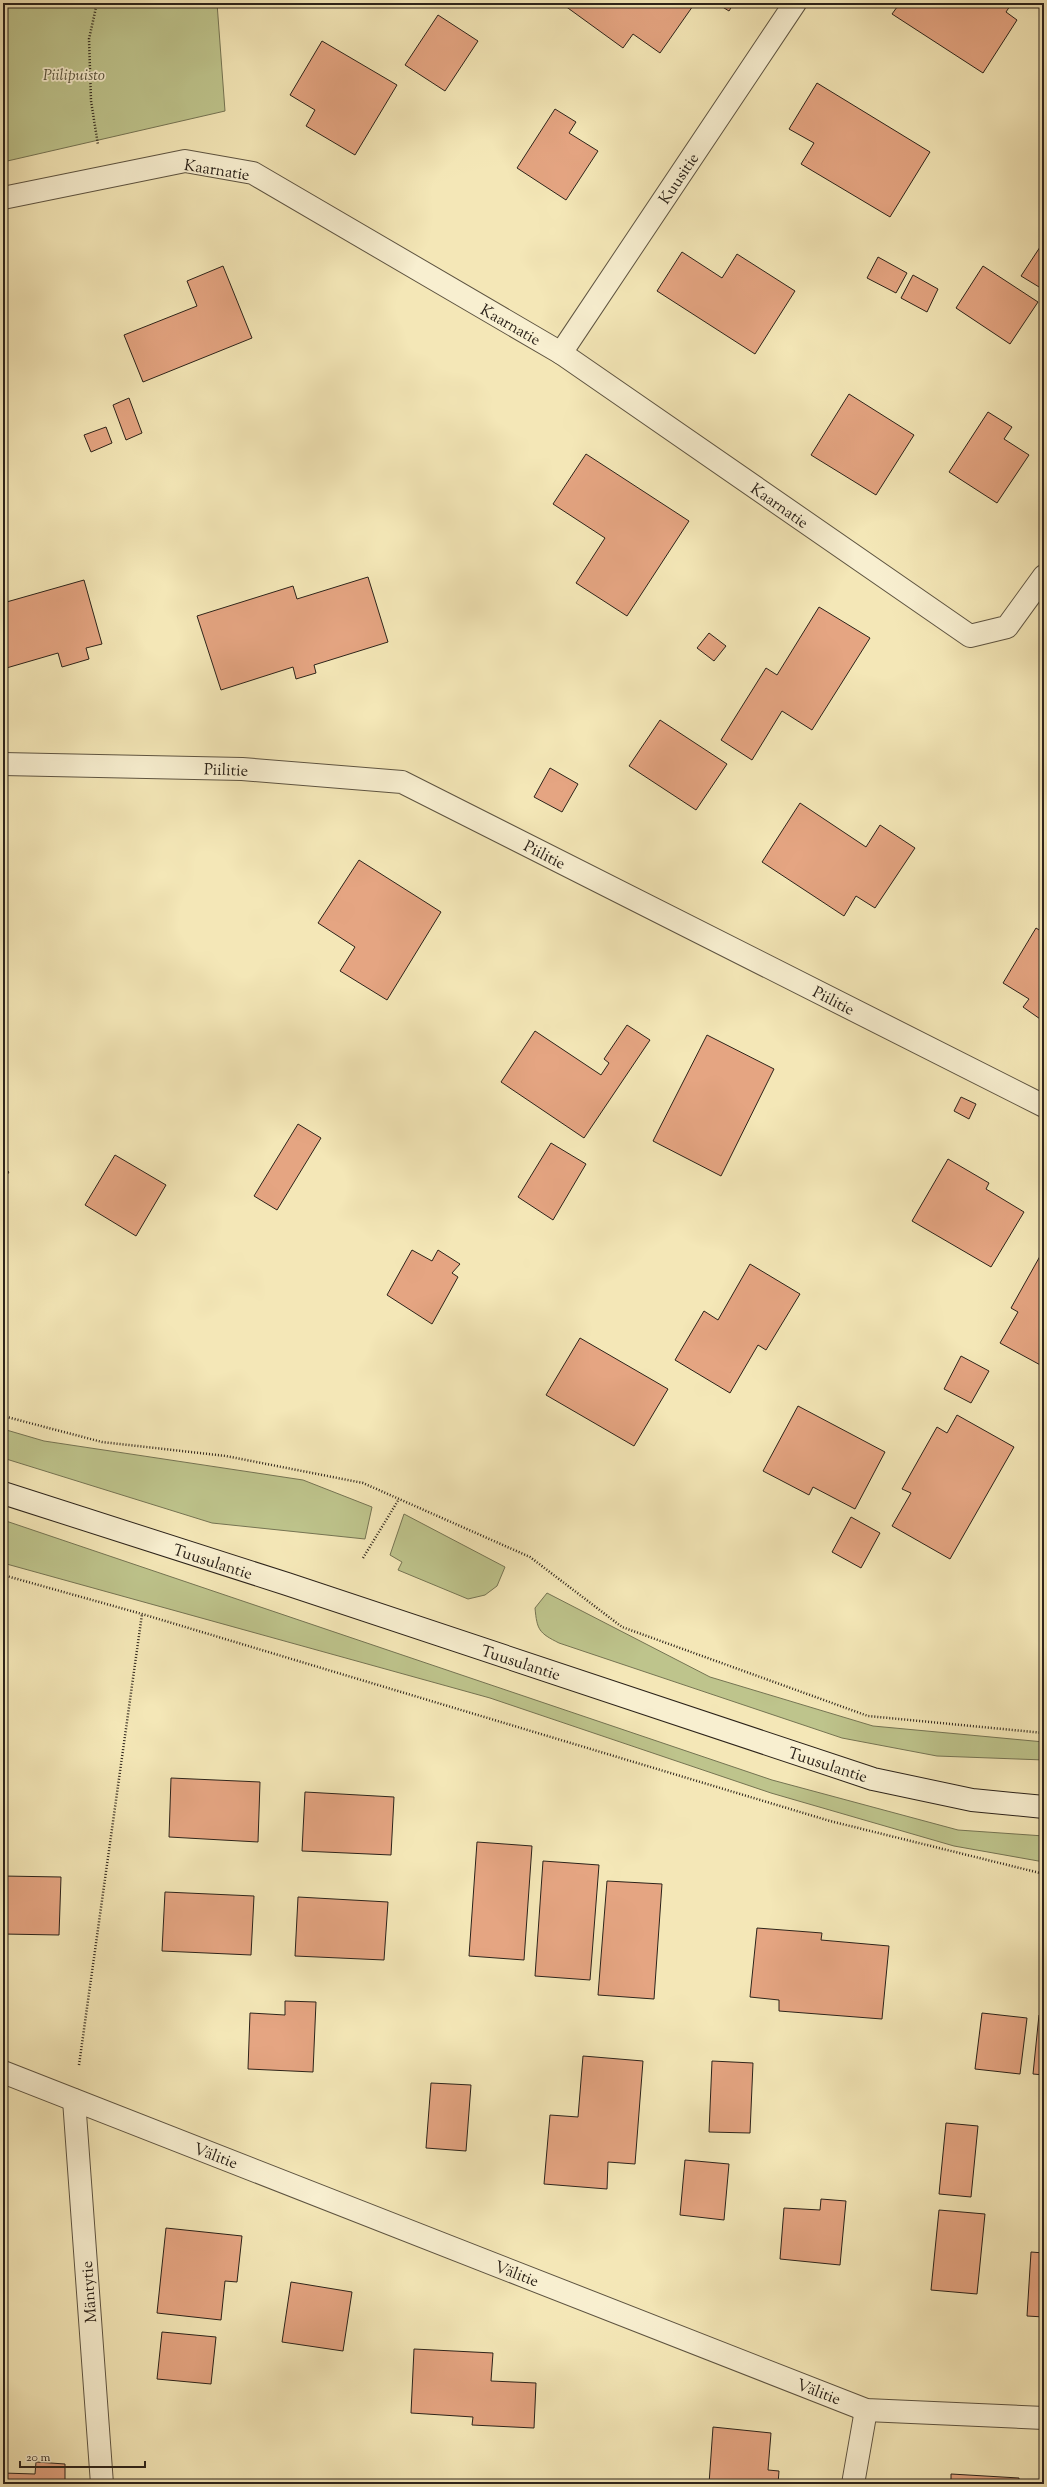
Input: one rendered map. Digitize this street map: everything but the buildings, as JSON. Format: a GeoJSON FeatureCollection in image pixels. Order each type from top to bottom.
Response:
{"type":"FeatureCollection","features":[{"type":"Feature","properties":{"kind":"street","name":"Kuusitie"},"geometry":{"type":"LineString","coordinates":[[561,353],[795,3]]}},
{"type":"Feature","properties":{"kind":"street","name":"Kaarnatie"},"geometry":{"type":"LineString","coordinates":[[3,198],[104,179],[186,161],[253,173],[561,353],[970,636],[1007,627],[1044,576]]}},
{"type":"Feature","properties":{"kind":"street","name":"Piilitie"},"geometry":{"type":"LineString","coordinates":[[3,764],[242,769],[402,782],[1044,1106]]}},
{"type":"Feature","properties":{"kind":"street","name":"Tuusulantie"},"geometry":{"type":"LineString","coordinates":[[3,1493],[287,1584],[873,1779],[972,1800],[1044,1807]]}},
{"type":"Feature","properties":{"kind":"street","name":"Välitie"},"geometry":{"type":"LineString","coordinates":[[3,2072],[866,2410],[1044,2418]]}},
{"type":"Feature","properties":{"kind":"street","name":"Mäntytie"},"geometry":{"type":"LineString","coordinates":[[74,2100],[102,2484]]}},
{"type":"Feature","properties":{"kind":"street"},"geometry":{"type":"LineString","coordinates":[[853,2484],[866,2410]]}},
{"type":"Feature","properties":{"kind":"path"},"geometry":{"type":"LineString","coordinates":[[97,3],[89,38],[91,101],[104,179]]}},
{"type":"Feature","properties":{"kind":"path"},"geometry":{"type":"LineString","coordinates":[[3,1416],[102,1442],[226,1456],[363,1483],[530,1557],[622,1627],[868,1716],[1044,1733]]}},
{"type":"Feature","properties":{"kind":"path"},"geometry":{"type":"LineString","coordinates":[[363,1558],[399,1499]]}},
{"type":"Feature","properties":{"kind":"path"},"geometry":{"type":"LineString","coordinates":[[3,1575],[142,1614],[830,1821],[1044,1874]]}},
{"type":"Feature","properties":{"kind":"path"},"geometry":{"type":"LineString","coordinates":[[74,2100],[142,1614]]}},
{"type":"Feature","properties":{"kind":"green space","name":"Piilipuisto"},"geometry":{"type":"Polygon","coordinates":[[[3,3],[217,3],[225,111],[3,162],[3,3]]]}},
{"type":"Feature","properties":{"kind":"green space"},"geometry":{"type":"Polygon","coordinates":[[[3,1429],[44,1441],[303,1480],[372,1507],[365,1539],[212,1523],[3,1458],[3,1429]]]}},
{"type":"Feature","properties":{"kind":"green space"},"geometry":{"type":"Polygon","coordinates":[[[404,1514],[505,1567],[497,1586],[485,1595],[468,1599],[398,1570],[402,1562],[390,1555],[404,1514]]]}},
{"type":"Feature","properties":{"kind":"green space"},"geometry":{"type":"Polygon","coordinates":[[[3,1520],[772,1780],[958,1830],[1044,1836],[1044,1862],[954,1846],[771,1793],[490,1698],[3,1563],[3,1520]]]}},
{"type":"Feature","properties":{"kind":"green space"},"geometry":{"type":"Polygon","coordinates":[[[547,1593],[710,1677],[873,1726],[1044,1742],[1044,1760],[937,1756],[842,1738],[559,1643],[543,1633],[538,1626],[535,1608],[547,1593]]]}}]}
